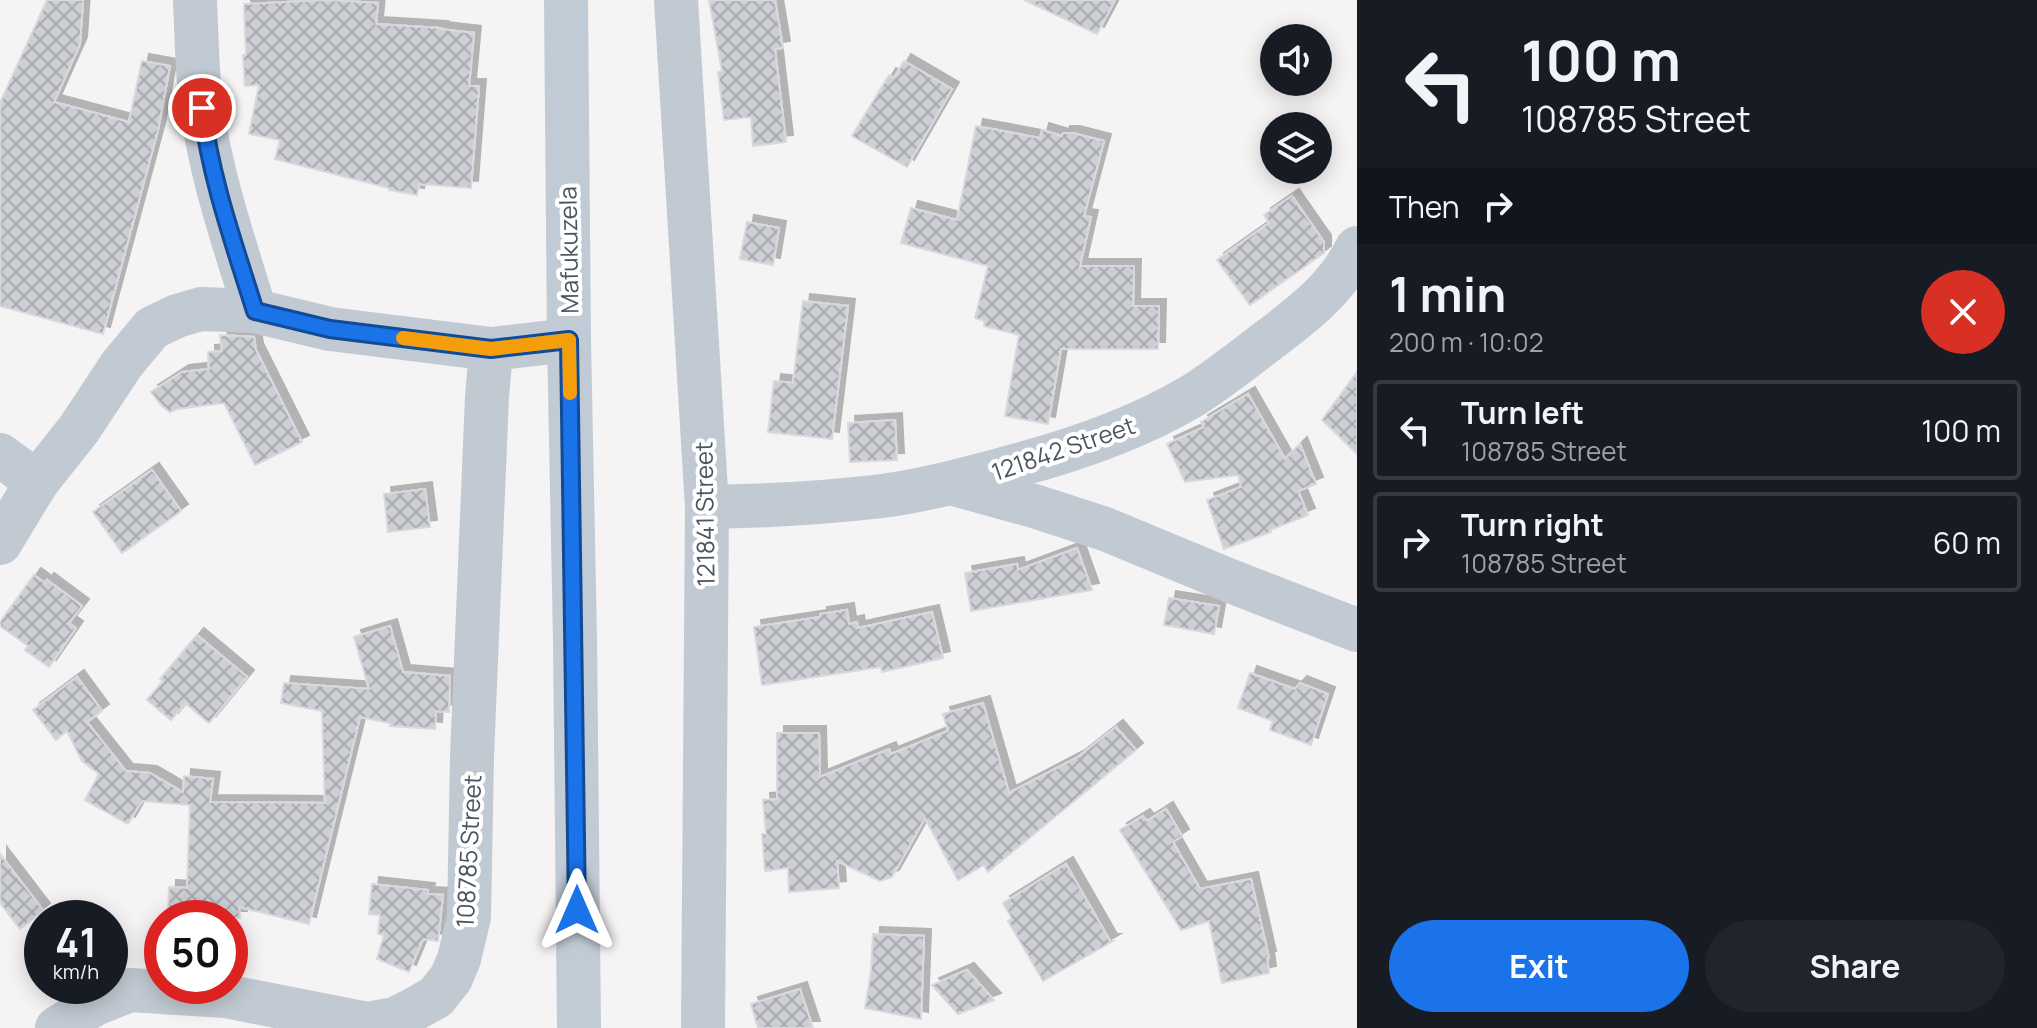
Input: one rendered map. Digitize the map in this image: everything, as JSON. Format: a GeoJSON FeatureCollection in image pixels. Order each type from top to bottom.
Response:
{"type":"FeatureCollection","features":[{"type":"Feature","properties":{"kind":"main road","name":"Mafukuzela"},"geometry":{"type":"LineString","coordinates":[[566,0],[579,1028]]}},
{"type":"Feature","properties":{"kind":"street"},"geometry":{"type":"LineString","coordinates":[[195,0],[205,132],[223,208],[255,311]]}},
{"type":"Feature","properties":{"kind":"street","name":"121841 Street"},"geometry":{"type":"LineString","coordinates":[[676,0],[707,507],[703,1028]]}},
{"type":"Feature","properties":{"kind":"street","name":"121842 Street"},"geometry":{"type":"LineString","coordinates":[[707,507],[775,506],[883,496],[952,483],[1058,454],[1129,428],[1192,396],[1307,311],[1331,287],[1357,248]]}},
{"type":"Feature","properties":{"kind":"street"},"geometry":{"type":"LineString","coordinates":[[0,543],[37,482],[79,429],[122,364],[152,328],[177,316],[201,309],[255,311],[330,329],[491,349],[569,340]]}},
{"type":"Feature","properties":{"kind":"street","name":"108785 Street"},"geometry":{"type":"LineString","coordinates":[[57,1028],[95,1004],[130,990],[225,996],[368,1024],[395,1019],[413,1010],[436,997],[451,978],[469,917],[472,757],[491,349]]}},
{"type":"Feature","properties":{"kind":"street"},"geometry":{"type":"LineString","coordinates":[[0,455],[37,482]]}},
{"type":"Feature","properties":{"kind":"street"},"geometry":{"type":"LineString","coordinates":[[952,483],[1105,529],[1357,630]]}},
{"type":"Feature","properties":{"kind":"building"},"geometry":{"type":"Polygon","coordinates":[[[47,0],[83,0],[80,44],[54,102],[129,122],[142,61],[170,66],[158,130],[103,334],[0,306],[0,103],[47,0]]]}},
{"type":"Feature","properties":{"kind":"building"},"geometry":{"type":"Polygon","coordinates":[[[327,0],[378,3],[376,24],[474,33],[469,86],[479,86],[471,188],[419,184],[417,195],[389,190],[275,159],[280,140],[249,134],[259,85],[245,86],[244,4],[327,0]]]}},
{"type":"Feature","properties":{"kind":"building"},"geometry":{"type":"Polygon","coordinates":[[[709,0],[775,0],[783,48],[775,49],[786,142],[753,146],[751,117],[724,120],[718,72],[722,71],[709,0]]]}},
{"type":"Feature","properties":{"kind":"building"},"geometry":{"type":"Polygon","coordinates":[[[1024,0],[1115,0],[1097,34],[1024,0]]]}},
{"type":"Feature","properties":{"kind":"building"},"geometry":{"type":"Polygon","coordinates":[[[904,61],[952,89],[907,167],[852,136],[889,75],[894,78],[904,61]]]}},
{"type":"Feature","properties":{"kind":"building"},"geometry":{"type":"Polygon","coordinates":[[[976,126],[1040,138],[1042,130],[1062,136],[1063,133],[1073,133],[1104,141],[1084,216],[1091,217],[1080,266],[1134,266],[1133,306],[1159,306],[1158,349],[1061,349],[1048,424],[1005,416],[1019,335],[984,326],[985,321],[975,318],[988,266],[901,243],[911,208],[957,220],[976,126]]]}},
{"type":"Feature","properties":{"kind":"building"},"geometry":{"type":"Polygon","coordinates":[[[1292,196],[1324,242],[1324,253],[1250,305],[1217,260],[1269,223],[1264,215],[1292,196]]]}},
{"type":"Feature","properties":{"kind":"building"},"geometry":{"type":"Polygon","coordinates":[[[747,222],[779,228],[773,265],[740,259],[747,222]]]}},
{"type":"Feature","properties":{"kind":"building"},"geometry":{"type":"Polygon","coordinates":[[[803,301],[848,306],[832,439],[768,432],[774,381],[793,383],[803,301]]]}},
{"type":"Feature","properties":{"kind":"building"},"geometry":{"type":"Polygon","coordinates":[[[220,335],[254,337],[256,350],[302,442],[255,465],[224,403],[170,412],[151,392],[182,372],[209,369],[208,352],[222,351],[220,335]]]}},
{"type":"Feature","properties":{"kind":"building"},"geometry":{"type":"Polygon","coordinates":[[[1357,372],[1357,454],[1322,420],[1357,372]]]}},
{"type":"Feature","properties":{"kind":"building"},"geometry":{"type":"Polygon","coordinates":[[[1248,394],[1285,459],[1300,444],[1316,484],[1298,491],[1308,515],[1224,549],[1207,500],[1241,487],[1238,475],[1185,482],[1167,444],[1204,427],[1201,422],[1248,394]]]}},
{"type":"Feature","properties":{"kind":"building"},"geometry":{"type":"Polygon","coordinates":[[[895,420],[897,460],[850,462],[848,423],[895,420]]]}},
{"type":"Feature","properties":{"kind":"building"},"geometry":{"type":"Polygon","coordinates":[[[152,470],[181,511],[122,553],[93,512],[152,470]]]}},
{"type":"Feature","properties":{"kind":"building"},"geometry":{"type":"Polygon","coordinates":[[[425,489],[430,527],[388,532],[384,494],[425,489]]]}},
{"type":"Feature","properties":{"kind":"building"},"geometry":{"type":"Polygon","coordinates":[[[1077,548],[1092,590],[971,611],[965,573],[1017,564],[1018,570],[1077,548]]]}},
{"type":"Feature","properties":{"kind":"building"},"geometry":{"type":"Polygon","coordinates":[[[34,575],[45,583],[47,580],[82,606],[69,623],[76,628],[49,667],[25,650],[28,646],[0,626],[34,575]]]}},
{"type":"Feature","properties":{"kind":"building"},"geometry":{"type":"Polygon","coordinates":[[[1169,598],[1219,606],[1214,634],[1164,625],[1169,598]]]}},
{"type":"Feature","properties":{"kind":"building"},"geometry":{"type":"Polygon","coordinates":[[[847,610],[849,624],[857,622],[858,628],[932,612],[943,658],[882,672],[881,667],[762,685],[754,627],[847,610]]]}},
{"type":"Feature","properties":{"kind":"building"},"geometry":{"type":"Polygon","coordinates":[[[390,626],[403,672],[450,676],[449,712],[436,711],[435,729],[390,726],[390,723],[360,717],[309,924],[248,909],[248,900],[169,900],[169,887],[187,888],[190,805],[143,801],[128,824],[85,800],[99,774],[82,761],[67,731],[56,740],[33,710],[77,677],[102,711],[87,722],[126,771],[150,773],[183,792],[184,776],[213,779],[210,802],[325,803],[322,711],[281,703],[284,683],[369,689],[354,637],[390,626]]]}},
{"type":"Feature","properties":{"kind":"building"},"geometry":{"type":"Polygon","coordinates":[[[197,635],[247,677],[209,723],[185,703],[171,720],[147,700],[163,681],[160,679],[197,635]]]}},
{"type":"Feature","properties":{"kind":"building"},"geometry":{"type":"Polygon","coordinates":[[[1250,673],[1295,689],[1300,683],[1328,694],[1311,745],[1270,730],[1273,721],[1238,708],[1250,673]]]}},
{"type":"Feature","properties":{"kind":"building"},"geometry":{"type":"Polygon","coordinates":[[[983,703],[1009,793],[1078,757],[1116,727],[1136,750],[988,872],[984,865],[958,880],[925,818],[892,877],[880,881],[837,861],[839,888],[789,892],[788,868],[765,871],[763,800],[777,799],[777,733],[819,733],[820,777],[889,749],[891,754],[948,731],[943,714],[983,703]]]}},
{"type":"Feature","properties":{"kind":"building"},"geometry":{"type":"Polygon","coordinates":[[[1166,809],[1182,836],[1173,842],[1200,889],[1251,879],[1269,958],[1269,973],[1222,983],[1209,921],[1181,930],[1120,830],[1143,816],[1147,821],[1166,809]]]}},
{"type":"Feature","properties":{"kind":"building"},"geometry":{"type":"Polygon","coordinates":[[[0,854],[35,900],[24,900],[24,926],[20,929],[0,903],[0,854]]]}},
{"type":"Feature","properties":{"kind":"building"},"geometry":{"type":"Polygon","coordinates":[[[1066,864],[1110,941],[1113,941],[1043,981],[1008,921],[1012,919],[1003,903],[1066,864]]]}},
{"type":"Feature","properties":{"kind":"building"},"geometry":{"type":"Polygon","coordinates":[[[372,884],[428,890],[427,894],[443,895],[438,941],[423,939],[409,972],[377,959],[384,935],[378,934],[380,915],[369,914],[372,884]]]}},
{"type":"Feature","properties":{"kind":"building"},"geometry":{"type":"Polygon","coordinates":[[[873,934],[924,936],[921,1019],[865,1008],[873,934]]]}},
{"type":"Feature","properties":{"kind":"building"},"geometry":{"type":"Polygon","coordinates":[[[967,970],[994,1000],[958,1014],[932,985],[967,970]]]}},
{"type":"Feature","properties":{"kind":"building"},"geometry":{"type":"Polygon","coordinates":[[[800,989],[813,1028],[758,1028],[751,1004],[800,989]]]}},
{"type":"Feature","properties":{"kind":"slow traffic"},"geometry":{"type":"LineString","coordinates":[[403,338],[491,349],[569,340],[570,393]]}},
{"type":"Feature","properties":{"kind":"route"},"geometry":{"type":"LineString","coordinates":[[202,108],[223,208],[255,311],[330,329],[491,349],[569,340],[577,910]]}}]}
